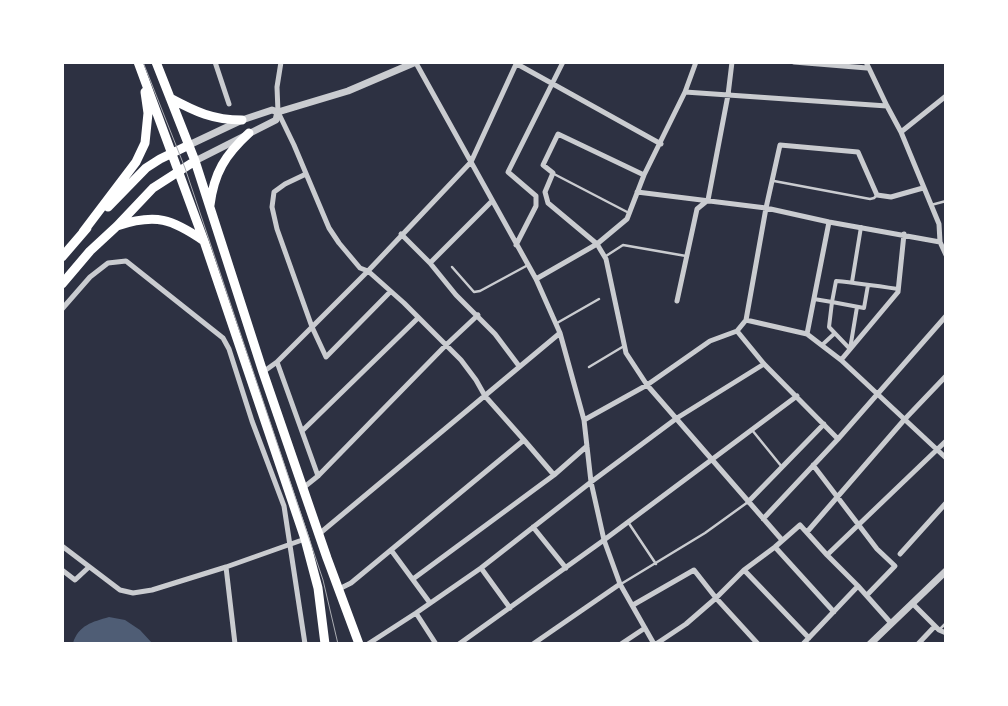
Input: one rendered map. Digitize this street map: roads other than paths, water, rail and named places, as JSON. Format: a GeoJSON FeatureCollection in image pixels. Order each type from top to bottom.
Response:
{"type":"FeatureCollection","features":[{"type":"Feature","properties":{"kind":"main road"},"geometry":{"type":"LineString","coordinates":[[138,62],[204,241],[305,539],[318,588],[325,644]]}},
{"type":"Feature","properties":{"kind":"main road"},"geometry":{"type":"LineString","coordinates":[[156,62],[196,162],[263,372],[359,644]]}},
{"type":"Feature","properties":{"kind":"main road"},"geometry":{"type":"LineString","coordinates":[[62,257],[136,162],[145,143],[148,113],[143,76]]}},
{"type":"Feature","properties":{"kind":"main road"},"geometry":{"type":"LineString","coordinates":[[170,98],[200,114],[242,120]]}},
{"type":"Feature","properties":{"kind":"main road"},"geometry":{"type":"LineString","coordinates":[[210,208],[215,182],[221,166],[234,147],[249,133]]}},
{"type":"Feature","properties":{"kind":"main road"},"geometry":{"type":"LineString","coordinates":[[83,232],[146,168],[189,145]]}},
{"type":"Feature","properties":{"kind":"main road"},"geometry":{"type":"LineString","coordinates":[[62,284],[90,251],[153,188],[196,162]]}},
{"type":"Feature","properties":{"kind":"main road"},"geometry":{"type":"LineString","coordinates":[[117,226],[135,220],[164,220],[186,228],[204,241]]}},
{"type":"Feature","properties":{"kind":"street"},"geometry":{"type":"LineString","coordinates":[[215,62],[230,104]]}},
{"type":"Feature","properties":{"kind":"street"},"geometry":{"type":"LineString","coordinates":[[196,162],[276,120],[280,62]]}},
{"type":"Feature","properties":{"kind":"street"},"geometry":{"type":"LineString","coordinates":[[516,245],[536,206],[536,196],[508,172],[563,62]]}},
{"type":"Feature","properties":{"kind":"street"},"geometry":{"type":"LineString","coordinates":[[536,278],[597,244],[626,219],[644,175],[661,144],[685,92],[696,62]]}},
{"type":"Feature","properties":{"kind":"street"},"geometry":{"type":"LineString","coordinates":[[677,301],[696,209],[708,200],[728,95],[732,62]]}},
{"type":"Feature","properties":{"kind":"street"},"geometry":{"type":"LineString","coordinates":[[794,62],[866,65],[901,132],[939,224],[940,242],[946,255]]}},
{"type":"Feature","properties":{"kind":"street"},"geometry":{"type":"LineString","coordinates":[[189,145],[242,120],[272,110],[278,112],[348,91],[416,63],[536,278],[560,333],[584,420],[591,482],[604,540],[620,584],[655,644],[686,624],[744,570],[800,525],[890,622]]}},
{"type":"Feature","properties":{"kind":"street"},"geometry":{"type":"LineString","coordinates":[[263,372],[277,362],[368,271],[471,162],[517,63],[661,144]]}},
{"type":"Feature","properties":{"kind":"street"},"geometry":{"type":"LineString","coordinates":[[685,92],[887,106]]}},
{"type":"Feature","properties":{"kind":"street"},"geometry":{"type":"LineString","coordinates":[[901,132],[946,96]]}},
{"type":"Feature","properties":{"kind":"street"},"geometry":{"type":"LineString","coordinates":[[278,112],[329,228],[339,244],[360,268],[368,271],[446,345],[476,380],[485,396],[554,475]]}},
{"type":"Feature","properties":{"kind":"street"},"geometry":{"type":"LineString","coordinates":[[644,175],[558,134],[543,165],[553,173],[545,192],[548,203],[597,244],[605,257],[626,353],[647,385],[782,540]]}},
{"type":"Feature","properties":{"kind":"street"},"geometry":{"type":"LineString","coordinates":[[584,420],[647,385],[710,341],[737,331],[746,320],[766,208],[780,145],[858,152],[877,195],[892,197],[923,188]]}},
{"type":"Feature","properties":{"kind":"street"},"geometry":{"type":"LineString","coordinates":[[306,174],[284,184],[274,192],[272,207],[280,238],[312,326],[326,357],[390,292]]}},
{"type":"Feature","properties":{"kind":"street"},"geometry":{"type":"LineString","coordinates":[[637,192],[766,208],[940,242]]}},
{"type":"Feature","properties":{"kind":"street"},"geometry":{"type":"LineString","coordinates":[[430,263],[492,201]]}},
{"type":"Feature","properties":{"kind":"street"},"geometry":{"type":"LineString","coordinates":[[939,224],[946,221]]}},
{"type":"Feature","properties":{"kind":"street"},"geometry":{"type":"LineString","coordinates":[[807,334],[830,222]]}},
{"type":"Feature","properties":{"kind":"street"},"geometry":{"type":"LineString","coordinates":[[852,282],[860,227]]}},
{"type":"Feature","properties":{"kind":"street"},"geometry":{"type":"LineString","coordinates":[[401,234],[496,334],[519,366]]}},
{"type":"Feature","properties":{"kind":"street"},"geometry":{"type":"LineString","coordinates":[[841,360],[898,292],[904,234]]}},
{"type":"Feature","properties":{"kind":"street"},"geometry":{"type":"LineString","coordinates":[[62,309],[90,277],[108,262],[126,261],[223,338],[229,349],[252,421],[284,506],[305,644]]}},
{"type":"Feature","properties":{"kind":"street"},"geometry":{"type":"LineString","coordinates":[[850,349],[829,327],[836,281],[898,289]]}},
{"type":"Feature","properties":{"kind":"street"},"geometry":{"type":"LineString","coordinates":[[814,299],[864,308],[868,285]]}},
{"type":"Feature","properties":{"kind":"street"},"geometry":{"type":"LineString","coordinates":[[850,349],[857,306]]}},
{"type":"Feature","properties":{"kind":"street"},"geometry":{"type":"LineString","coordinates":[[303,488],[318,476],[446,345],[478,315]]}},
{"type":"Feature","properties":{"kind":"street"},"geometry":{"type":"LineString","coordinates":[[763,519],[838,439],[946,316]]}},
{"type":"Feature","properties":{"kind":"street"},"geometry":{"type":"LineString","coordinates":[[302,431],[418,318]]}},
{"type":"Feature","properties":{"kind":"street"},"geometry":{"type":"LineString","coordinates":[[746,320],[807,334],[841,360],[876,395],[946,458]]}},
{"type":"Feature","properties":{"kind":"street"},"geometry":{"type":"LineString","coordinates":[[737,331],[764,364],[838,439]]}},
{"type":"Feature","properties":{"kind":"street"},"geometry":{"type":"LineString","coordinates":[[319,534],[560,333]]}},
{"type":"Feature","properties":{"kind":"street"},"geometry":{"type":"LineString","coordinates":[[822,345],[835,333]]}},
{"type":"Feature","properties":{"kind":"street"},"geometry":{"type":"LineString","coordinates":[[277,362],[318,476]]}},
{"type":"Feature","properties":{"kind":"street"},"geometry":{"type":"LineString","coordinates":[[368,644],[481,568],[677,418],[764,364]]}},
{"type":"Feature","properties":{"kind":"street"},"geometry":{"type":"LineString","coordinates":[[807,532],[904,420],[946,376]]}},
{"type":"Feature","properties":{"kind":"street"},"geometry":{"type":"LineString","coordinates":[[459,644],[467,642],[510,608],[797,396]]}},
{"type":"Feature","properties":{"kind":"street"},"geometry":{"type":"LineString","coordinates":[[748,502],[824,424]]}},
{"type":"Feature","properties":{"kind":"street"},"geometry":{"type":"LineString","coordinates":[[339,589],[351,583],[524,440]]}},
{"type":"Feature","properties":{"kind":"street"},"geometry":{"type":"LineString","coordinates":[[827,555],[946,442]]}},
{"type":"Feature","properties":{"kind":"street"},"geometry":{"type":"LineString","coordinates":[[413,579],[554,475],[587,446]]}},
{"type":"Feature","properties":{"kind":"street"},"geometry":{"type":"LineString","coordinates":[[813,465],[877,549],[895,566],[866,595]]}},
{"type":"Feature","properties":{"kind":"street"},"geometry":{"type":"LineString","coordinates":[[900,554],[946,503]]}},
{"type":"Feature","properties":{"kind":"street"},"geometry":{"type":"LineString","coordinates":[[533,528],[566,568]]}},
{"type":"Feature","properties":{"kind":"street"},"geometry":{"type":"LineString","coordinates":[[62,546],[120,590],[133,593],[152,590],[226,567],[305,539]]}},
{"type":"Feature","properties":{"kind":"street"},"geometry":{"type":"LineString","coordinates":[[775,547],[834,612]]}},
{"type":"Feature","properties":{"kind":"street"},"geometry":{"type":"LineString","coordinates":[[391,550],[430,603]]}},
{"type":"Feature","properties":{"kind":"street"},"geometry":{"type":"LineString","coordinates":[[226,567],[235,644]]}},
{"type":"Feature","properties":{"kind":"street"},"geometry":{"type":"LineString","coordinates":[[62,570],[75,580],[89,568]]}},
{"type":"Feature","properties":{"kind":"street"},"geometry":{"type":"LineString","coordinates":[[481,568],[510,608]]}},
{"type":"Feature","properties":{"kind":"street"},"geometry":{"type":"LineString","coordinates":[[633,605],[694,570],[716,598],[758,644]]}},
{"type":"Feature","properties":{"kind":"street"},"geometry":{"type":"LineString","coordinates":[[744,570],[809,638]]}},
{"type":"Feature","properties":{"kind":"street"},"geometry":{"type":"LineString","coordinates":[[870,644],[890,622],[946,571]]}},
{"type":"Feature","properties":{"kind":"street"},"geometry":{"type":"LineString","coordinates":[[533,644],[620,584]]}},
{"type":"Feature","properties":{"kind":"street"},"geometry":{"type":"LineString","coordinates":[[803,644],[858,586]]}},
{"type":"Feature","properties":{"kind":"street"},"geometry":{"type":"LineString","coordinates":[[912,603],[937,628],[946,633]]}},
{"type":"Feature","properties":{"kind":"street"},"geometry":{"type":"LineString","coordinates":[[416,613],[436,644]]}},
{"type":"Feature","properties":{"kind":"street"},"geometry":{"type":"LineString","coordinates":[[621,644],[645,628]]}},
{"type":"Feature","properties":{"kind":"street"},"geometry":{"type":"LineString","coordinates":[[918,644],[937,628]]}},
{"type":"Feature","properties":{"kind":"lane"},"geometry":{"type":"LineString","coordinates":[[553,173],[629,213]]}},
{"type":"Feature","properties":{"kind":"lane"},"geometry":{"type":"LineString","coordinates":[[772,181],[870,199],[877,195]]}},
{"type":"Feature","properties":{"kind":"lane"},"geometry":{"type":"LineString","coordinates":[[931,205],[946,201]]}},
{"type":"Feature","properties":{"kind":"lane"},"geometry":{"type":"LineString","coordinates":[[605,257],[623,245],[686,256]]}},
{"type":"Feature","properties":{"kind":"lane"},"geometry":{"type":"LineString","coordinates":[[452,267],[476,292],[528,265]]}},
{"type":"Feature","properties":{"kind":"lane"},"geometry":{"type":"LineString","coordinates":[[556,324],[599,299]]}},
{"type":"Feature","properties":{"kind":"lane"},"geometry":{"type":"LineString","coordinates":[[588,367],[624,346]]}},
{"type":"Feature","properties":{"kind":"lane"},"geometry":{"type":"LineString","coordinates":[[752,430],[782,467]]}},
{"type":"Feature","properties":{"kind":"lane"},"geometry":{"type":"LineString","coordinates":[[620,584],[705,533],[748,502]]}},
{"type":"Feature","properties":{"kind":"lane"},"geometry":{"type":"LineString","coordinates":[[628,522],[656,564]]}},
{"type":"Feature","properties":{"kind":"lane"},"geometry":{"type":"LineString","coordinates":[[937,628],[946,623]]}},
{"type":"Feature","properties":{"kind":"water"},"geometry":{"type":"Polygon","coordinates":[[[109,617],[125,620],[140,630],[152,643],[73,643],[79,632],[87,625],[109,617]]]}},
{"type":"Feature","properties":{"kind":"tram line"},"geometry":{"type":"LineString","coordinates":[[143,62],[185,168],[323,580],[338,644]]}}]}
